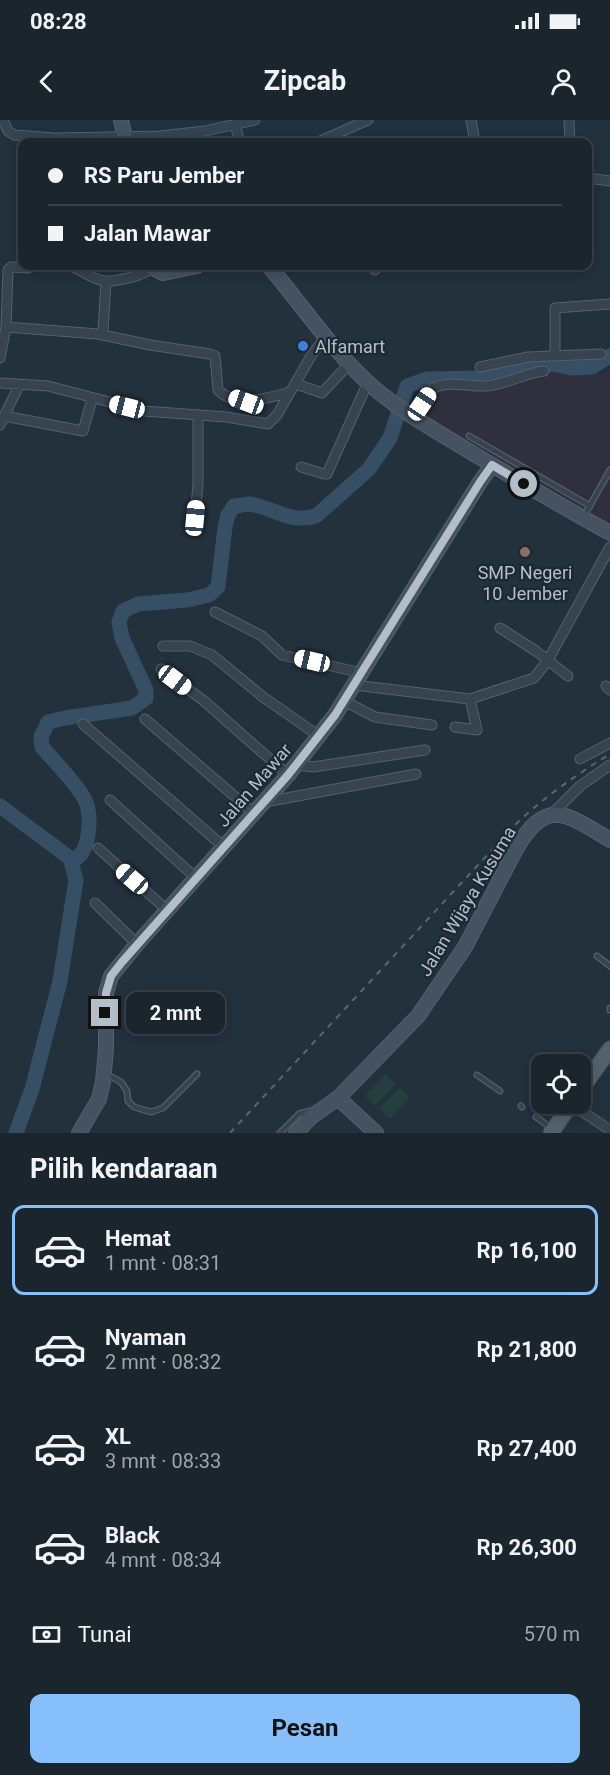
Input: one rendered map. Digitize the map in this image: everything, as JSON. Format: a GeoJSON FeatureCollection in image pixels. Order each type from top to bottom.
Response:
{"type":"FeatureCollection","features":[{"type":"Feature","properties":{"kind":"main road"},"geometry":{"type":"LineString","coordinates":[[591,1076],[610,1049]]}},
{"type":"Feature","properties":{"kind":"main road"},"geometry":{"type":"LineString","coordinates":[[552,1131],[564,1114]]}},
{"type":"Feature","properties":{"kind":"street"},"geometry":{"type":"LineString","coordinates":[[121,120],[125,138]]}},
{"type":"Feature","properties":{"kind":"street"},"geometry":{"type":"LineString","coordinates":[[137,138],[205,131],[255,120]]}},
{"type":"Feature","properties":{"kind":"street"},"geometry":{"type":"LineString","coordinates":[[330,138],[368,120]]}},
{"type":"Feature","properties":{"kind":"street"},"geometry":{"type":"LineString","coordinates":[[471,120],[474,138]]}},
{"type":"Feature","properties":{"kind":"street"},"geometry":{"type":"LineString","coordinates":[[569,120],[570,138]]}},
{"type":"Feature","properties":{"kind":"street"},"geometry":{"type":"LineString","coordinates":[[236,125],[239,138]]}},
{"type":"Feature","properties":{"kind":"street"},"geometry":{"type":"LineString","coordinates":[[3,129],[14,135],[84,138]]}},
{"type":"Feature","properties":{"kind":"street"},"geometry":{"type":"LineString","coordinates":[[592,179],[610,182]]}},
{"type":"Feature","properties":{"kind":"street"},"geometry":{"type":"LineString","coordinates":[[0,358],[4,331],[3,291],[9,268],[18,268]]}},
{"type":"Feature","properties":{"kind":"street"},"geometry":{"type":"LineString","coordinates":[[80,270],[106,281],[141,275],[148,270]]}},
{"type":"Feature","properties":{"kind":"street"},"geometry":{"type":"LineString","coordinates":[[156,270],[163,273],[178,270]]}},
{"type":"Feature","properties":{"kind":"street"},"geometry":{"type":"LineString","coordinates":[[272,270],[350,363],[390,400],[411,416],[492,465],[586,512],[610,533]]}},
{"type":"Feature","properties":{"kind":"street"},"geometry":{"type":"LineString","coordinates":[[98,334],[103,330],[106,281]]}},
{"type":"Feature","properties":{"kind":"street"},"geometry":{"type":"LineString","coordinates":[[555,355],[555,308],[610,304]]}},
{"type":"Feature","properties":{"kind":"street"},"geometry":{"type":"LineString","coordinates":[[4,331],[98,334],[216,356],[219,392],[246,402],[290,392]]}},
{"type":"Feature","properties":{"kind":"street"},"geometry":{"type":"LineString","coordinates":[[0,383],[48,386],[144,411],[226,417],[268,424],[277,416],[311,356],[326,336]]}},
{"type":"Feature","properties":{"kind":"street"},"geometry":{"type":"LineString","coordinates":[[488,384],[485,367],[528,357],[601,354]]}},
{"type":"Feature","properties":{"kind":"street"},"geometry":{"type":"LineString","coordinates":[[297,384],[322,393],[350,363]]}},
{"type":"Feature","properties":{"kind":"street"},"geometry":{"type":"LineString","coordinates":[[411,416],[431,390],[437,387],[488,384],[530,372],[544,371]]}},
{"type":"Feature","properties":{"kind":"street"},"geometry":{"type":"LineString","coordinates":[[301,467],[327,474],[368,382]]}},
{"type":"Feature","properties":{"kind":"street"},"geometry":{"type":"LineString","coordinates":[[20,384],[2,421],[83,431],[92,399]]}},
{"type":"Feature","properties":{"kind":"street"},"geometry":{"type":"LineString","coordinates":[[195,518],[198,484],[198,416]]}},
{"type":"Feature","properties":{"kind":"street","name":"Jalan Mawar"},"geometry":{"type":"LineString","coordinates":[[79,1133],[99,1099],[104,1073],[106,993],[111,976],[167,910],[255,814],[319,736],[358,679],[492,465]]}},
{"type":"Feature","properties":{"kind":"street"},"geometry":{"type":"LineString","coordinates":[[216,612],[262,636],[282,655],[398,692],[470,699],[534,678],[548,660],[610,547]]}},
{"type":"Feature","properties":{"kind":"street"},"geometry":{"type":"LineString","coordinates":[[500,628],[568,676]]}},
{"type":"Feature","properties":{"kind":"street"},"geometry":{"type":"LineString","coordinates":[[163,646],[190,646],[212,655],[263,697],[319,736]]}},
{"type":"Feature","properties":{"kind":"street"},"geometry":{"type":"LineString","coordinates":[[161,669],[293,770],[424,750]]}},
{"type":"Feature","properties":{"kind":"street"},"geometry":{"type":"LineString","coordinates":[[455,728],[477,730],[470,699]]}},
{"type":"Feature","properties":{"kind":"street"},"geometry":{"type":"LineString","coordinates":[[344,700],[375,717],[432,725]]}},
{"type":"Feature","properties":{"kind":"street"},"geometry":{"type":"LineString","coordinates":[[144,719],[255,814]]}},
{"type":"Feature","properties":{"kind":"street"},"geometry":{"type":"LineString","coordinates":[[83,724],[224,847]]}},
{"type":"Feature","properties":{"kind":"street"},"geometry":{"type":"LineString","coordinates":[[580,759],[610,743]]}},
{"type":"Feature","properties":{"kind":"street"},"geometry":{"type":"LineString","coordinates":[[552,814],[580,786],[610,765]]}},
{"type":"Feature","properties":{"kind":"street"},"geometry":{"type":"LineString","coordinates":[[265,802],[416,774]]}},
{"type":"Feature","properties":{"kind":"street"},"geometry":{"type":"LineString","coordinates":[[110,800],[196,878]]}},
{"type":"Feature","properties":{"kind":"street"},"geometry":{"type":"LineString","coordinates":[[552,814],[563,814],[610,840]]}},
{"type":"Feature","properties":{"kind":"street","name":"Jalan Wijaya Kusuma"},"geometry":{"type":"LineString","coordinates":[[300,1132],[311,1117],[338,1098],[418,1016],[465,947],[523,837],[546,816],[552,814]]}},
{"type":"Feature","properties":{"kind":"street"},"geometry":{"type":"LineString","coordinates":[[98,848],[167,910]]}},
{"type":"Feature","properties":{"kind":"street"},"geometry":{"type":"LineString","coordinates":[[95,903],[137,944]]}},
{"type":"Feature","properties":{"kind":"street"},"geometry":{"type":"LineString","coordinates":[[338,1098],[376,1133]]}},
{"type":"Feature","properties":{"kind":"street"},"geometry":{"type":"LineString","coordinates":[[586,1114],[610,1130]]}},
{"type":"Feature","properties":{"kind":"lane"},"geometry":{"type":"LineString","coordinates":[[469,436],[586,512],[610,470]]}},
{"type":"Feature","properties":{"kind":"lane"},"geometry":{"type":"LineString","coordinates":[[597,956],[610,966]]}},
{"type":"Feature","properties":{"kind":"lane"},"geometry":{"type":"LineString","coordinates":[[104,1073],[121,1082],[127,1091],[128,1101],[134,1107],[151,1112],[163,1108],[197,1074]]}},
{"type":"Feature","properties":{"kind":"lane"},"geometry":{"type":"LineString","coordinates":[[477,1076],[500,1091]]}},
{"type":"Feature","properties":{"kind":"lane"},"geometry":{"type":"LineString","coordinates":[[280,1133],[299,1114],[310,1110],[321,1110]]}},
{"type":"Feature","properties":{"kind":"lane"},"geometry":{"type":"LineString","coordinates":[[536,1117],[552,1131]]}},
{"type":"Feature","properties":{"kind":"shaded area"},"geometry":{"type":"Polygon","coordinates":[[[523,369],[610,374],[610,517],[606,523],[512,473],[421,414],[429,396],[454,385],[490,379],[523,369]]]}},
{"type":"Feature","properties":{"kind":"green space"},"geometry":{"type":"Polygon","coordinates":[[[385,1074],[396,1084],[375,1106],[365,1096],[385,1074]]]}},
{"type":"Feature","properties":{"kind":"green space"},"geometry":{"type":"Polygon","coordinates":[[[400,1087],[410,1097],[390,1119],[379,1109],[400,1087]]]}},
{"type":"Feature","properties":{"kind":"waterway"},"geometry":{"type":"LineString","coordinates":[[71,862],[81,854],[87,840],[89,826],[87,804],[70,779],[42,747],[41,737],[48,722],[132,708],[146,698],[146,690],[122,638],[119,622],[123,611],[138,604],[187,600],[209,595],[218,587],[225,527],[228,515],[234,506],[249,504],[297,518],[316,516],[369,469],[390,438],[407,386],[427,379],[481,378],[529,365],[592,367],[610,356]]}},
{"type":"Feature","properties":{"kind":"waterway"},"geometry":{"type":"LineString","coordinates":[[0,806],[70,858],[76,880],[60,981],[32,1089],[16,1133]]}},
{"type":"Feature","properties":{"kind":"railway"},"geometry":{"type":"LineString","coordinates":[[230,1133],[515,825],[561,787],[610,754]]}},
{"type":"Feature","properties":{"kind":"place","name":"Alfamart"},"geometry":{"type":"Point","coordinates":[303,346]}},
{"type":"Feature","properties":{"kind":"place","name":"SMP Negeri 10 Jember"},"geometry":{"type":"Point","coordinates":[525,552]}},
{"type":"Feature","properties":{"kind":"route"},"geometry":{"type":"LineString","coordinates":[[105,1013],[106,993],[111,976],[137,944],[255,814],[335,715],[492,465],[524,484]]}}]}
